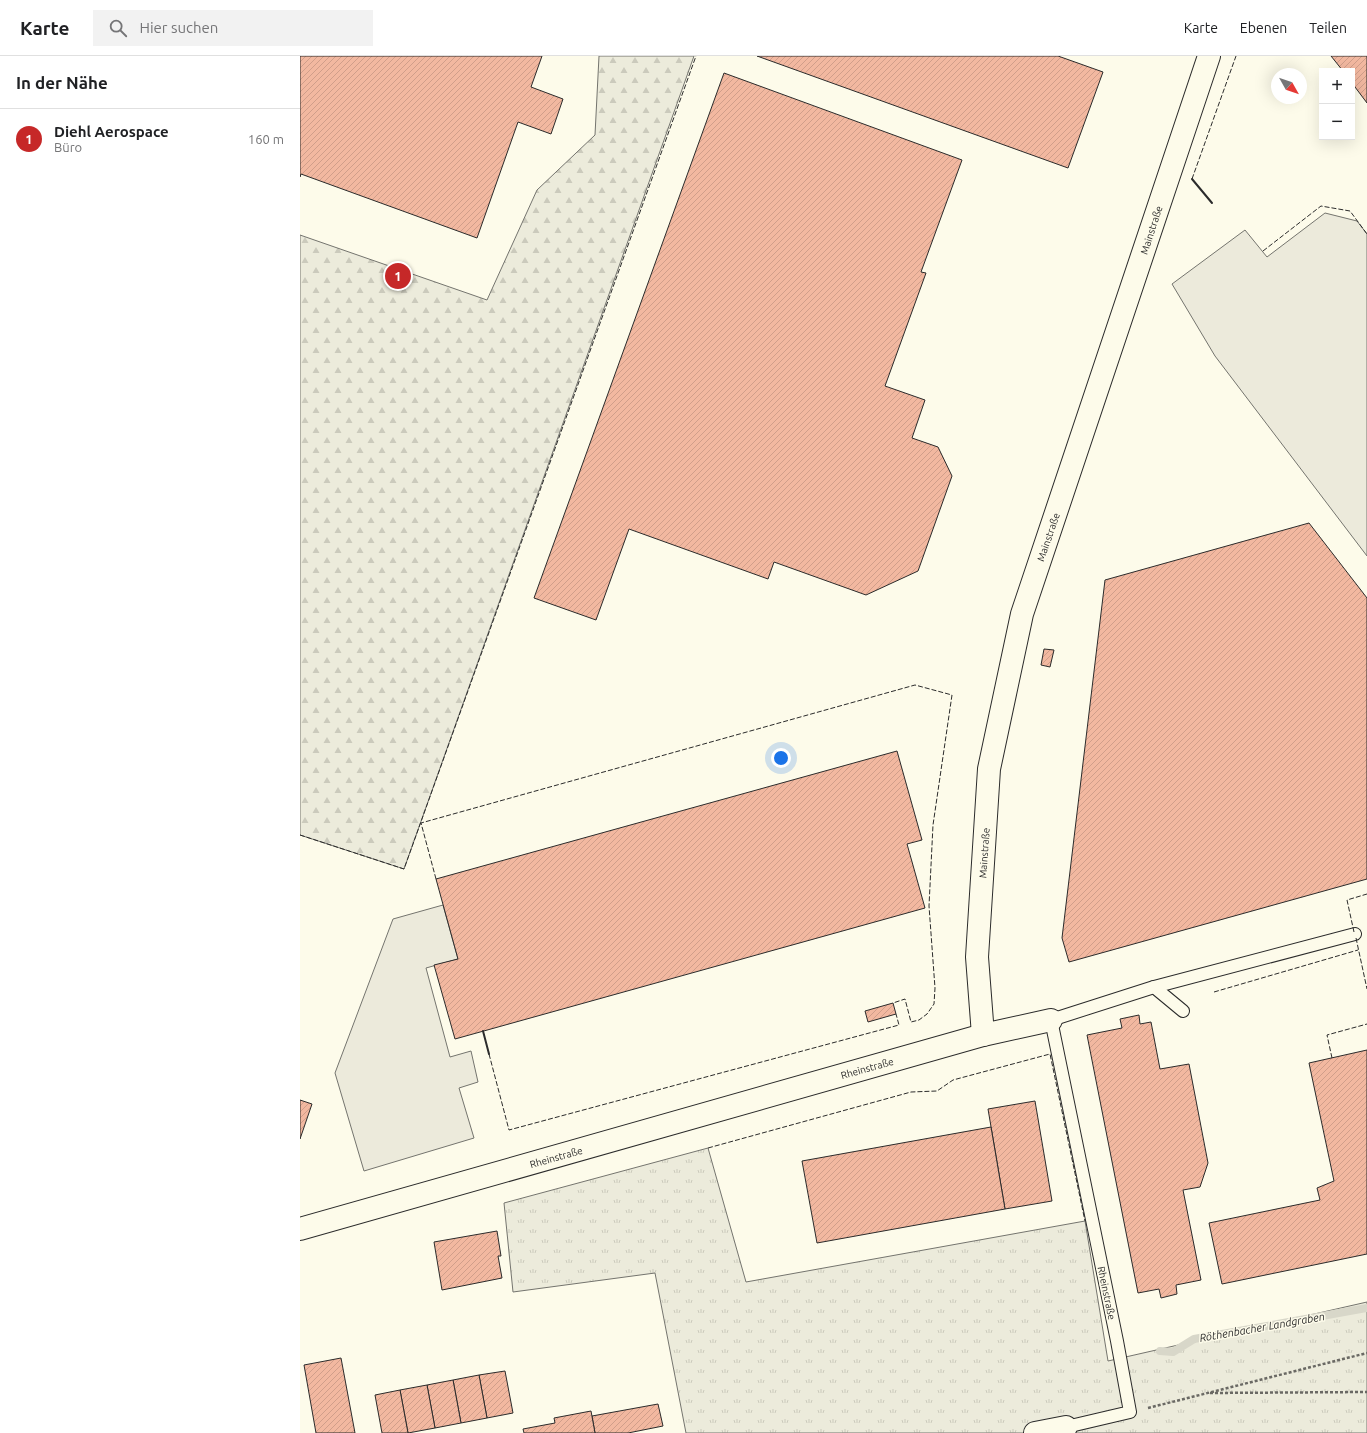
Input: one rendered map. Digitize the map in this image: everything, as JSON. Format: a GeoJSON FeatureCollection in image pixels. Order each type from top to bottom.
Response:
{"type":"FeatureCollection","features":[{"type":"Feature","properties":{"kind":"street","name":"Mainstraße"},"geometry":{"type":"LineString","coordinates":[[983,1035],[977,957],[989,769],[1022,614],[1209,56]]}},
{"type":"Feature","properties":{"kind":"street","name":"Rheinstraße"},"geometry":{"type":"LineString","coordinates":[[300,1229],[983,1035],[1051,1020]]}},
{"type":"Feature","properties":{"kind":"street"},"geometry":{"type":"LineString","coordinates":[[1035,1433],[1066,1427]]}},
{"type":"Feature","properties":{"kind":"lane"},"geometry":{"type":"LineString","coordinates":[[1051,1020],[1154,987],[1355,934]]}},
{"type":"Feature","properties":{"kind":"lane"},"geometry":{"type":"LineString","coordinates":[[1154,987],[1183,1011]]}},
{"type":"Feature","properties":{"kind":"lane","name":"Rheinstraße"},"geometry":{"type":"LineString","coordinates":[[1051,1020],[1117,1340],[1130,1412]]}},
{"type":"Feature","properties":{"kind":"lane"},"geometry":{"type":"LineString","coordinates":[[1066,1427],[1130,1412]]}},
{"type":"Feature","properties":{"kind":"path"},"geometry":{"type":"LineString","coordinates":[[1130,1412],[1367,1353]]}},
{"type":"Feature","properties":{"kind":"path"},"geometry":{"type":"LineString","coordinates":[[1204,1393],[1367,1392]]}},
{"type":"Feature","properties":{"kind":"green space"},"geometry":{"type":"Polygon","coordinates":[[[599,56],[694,56],[404,869],[300,835],[300,235],[487,300],[537,190],[595,135],[599,56]]]}},
{"type":"Feature","properties":{"kind":"green space"},"geometry":{"type":"Polygon","coordinates":[[[708,1148],[746,1282],[1085,1221],[1108,1361],[1367,1302],[1367,1433],[686,1433],[655,1273],[513,1292],[504,1203],[708,1148]]]}},
{"type":"Feature","properties":{"kind":"shaded area"},"geometry":{"type":"Polygon","coordinates":[[[1325,213],[1357,221],[1367,234],[1367,556],[1215,356],[1172,284],[1245,230],[1267,257],[1325,213]]]}},
{"type":"Feature","properties":{"kind":"shaded area"},"geometry":{"type":"Polygon","coordinates":[[[443,905],[458,959],[426,968],[450,1057],[471,1051],[478,1082],[459,1088],[474,1138],[364,1171],[335,1073],[393,919],[443,905]]]}},
{"type":"Feature","properties":{"kind":"building"},"geometry":{"type":"Polygon","coordinates":[[[300,56],[542,56],[531,87],[563,99],[551,134],[518,122],[477,238],[301,174],[300,177],[300,56]]]}},
{"type":"Feature","properties":{"kind":"building"},"geometry":{"type":"Polygon","coordinates":[[[757,56],[1058,56],[1103,72],[1068,168],[757,56]]]}},
{"type":"Feature","properties":{"kind":"building"},"geometry":{"type":"Polygon","coordinates":[[[1331,56],[1367,56],[1367,103],[1355,87],[1355,68],[1341,68],[1331,56]]]}},
{"type":"Feature","properties":{"kind":"building"},"geometry":{"type":"Polygon","coordinates":[[[724,73],[962,160],[921,272],[926,273],[885,386],[925,400],[912,438],[938,447],[952,476],[918,571],[866,595],[774,562],[768,579],[629,529],[596,620],[534,598],[724,73]]]}},
{"type":"Feature","properties":{"kind":"building"},"geometry":{"type":"Polygon","coordinates":[[[1309,523],[1367,598],[1367,879],[1069,962],[1062,938],[1105,580],[1309,523]]]}},
{"type":"Feature","properties":{"kind":"building"},"geometry":{"type":"Polygon","coordinates":[[[1044,649],[1054,650],[1050,667],[1041,665],[1044,649]]]}},
{"type":"Feature","properties":{"kind":"building"},"geometry":{"type":"Polygon","coordinates":[[[897,751],[922,840],[907,844],[925,908],[455,1039],[434,965],[458,959],[436,879],[897,751]]]}},
{"type":"Feature","properties":{"kind":"building"},"geometry":{"type":"Polygon","coordinates":[[[893,1003],[896,1014],[868,1022],[865,1011],[893,1003]]]}},
{"type":"Feature","properties":{"kind":"building"},"geometry":{"type":"Polygon","coordinates":[[[1139,1015],[1140,1024],[1151,1022],[1160,1069],[1189,1064],[1208,1163],[1200,1187],[1183,1190],[1201,1280],[1176,1285],[1177,1294],[1161,1298],[1159,1289],[1138,1293],[1087,1035],[1122,1028],[1120,1019],[1139,1015]]]}},
{"type":"Feature","properties":{"kind":"building"},"geometry":{"type":"Polygon","coordinates":[[[1367,1050],[1367,1254],[1222,1284],[1209,1223],[1320,1200],[1317,1188],[1334,1181],[1309,1063],[1367,1050]]]}},
{"type":"Feature","properties":{"kind":"building"},"geometry":{"type":"Polygon","coordinates":[[[300,1100],[312,1104],[300,1139],[300,1100]]]}},
{"type":"Feature","properties":{"kind":"building"},"geometry":{"type":"Polygon","coordinates":[[[1035,1101],[1052,1201],[1005,1209],[988,1109],[1035,1101]]]}},
{"type":"Feature","properties":{"kind":"building"},"geometry":{"type":"Polygon","coordinates":[[[991,1127],[1005,1209],[817,1243],[802,1161],[991,1127]]]}},
{"type":"Feature","properties":{"kind":"building"},"geometry":{"type":"Polygon","coordinates":[[[497,1231],[501,1256],[498,1256],[502,1278],[442,1290],[434,1242],[497,1231]]]}},
{"type":"Feature","properties":{"kind":"building"},"geometry":{"type":"Polygon","coordinates":[[[341,1358],[355,1433],[316,1433],[304,1365],[341,1358]]]}},
{"type":"Feature","properties":{"kind":"building"},"geometry":{"type":"Polygon","coordinates":[[[505,1371],[513,1413],[487,1418],[479,1375],[505,1371]]]}},
{"type":"Feature","properties":{"kind":"building"},"geometry":{"type":"Polygon","coordinates":[[[479,1375],[487,1418],[461,1423],[453,1380],[479,1375]]]}},
{"type":"Feature","properties":{"kind":"building"},"geometry":{"type":"Polygon","coordinates":[[[453,1380],[461,1423],[435,1428],[427,1385],[453,1380]]]}},
{"type":"Feature","properties":{"kind":"building"},"geometry":{"type":"Polygon","coordinates":[[[427,1385],[435,1428],[408,1433],[400,1390],[427,1385]]]}},
{"type":"Feature","properties":{"kind":"building"},"geometry":{"type":"Polygon","coordinates":[[[400,1390],[408,1433],[382,1433],[375,1395],[400,1390]]]}},
{"type":"Feature","properties":{"kind":"building"},"geometry":{"type":"Polygon","coordinates":[[[658,1404],[663,1426],[628,1433],[595,1433],[592,1416],[658,1404]]]}},
{"type":"Feature","properties":{"kind":"building"},"geometry":{"type":"Polygon","coordinates":[[[591,1411],[595,1433],[524,1433],[523,1429],[555,1423],[554,1418],[591,1411]]]}},
{"type":"Feature","properties":{"kind":"waterway","name":"Röthenbacher Landgraben"},"geometry":{"type":"LineString","coordinates":[[1160,1351],[1173,1352],[1194,1339],[1367,1308]]}},
{"type":"Feature","properties":{"kind":"fence"},"geometry":{"type":"LineString","coordinates":[[300,835],[404,869],[696,56]]}},
{"type":"Feature","properties":{"kind":"fence"},"geometry":{"type":"LineString","coordinates":[[1192,179],[1236,56]]}},
{"type":"Feature","properties":{"kind":"fence"},"geometry":{"type":"LineString","coordinates":[[1263,251],[1321,206],[1350,211],[1367,234]]}},
{"type":"Feature","properties":{"kind":"fence"},"geometry":{"type":"LineString","coordinates":[[436,879],[421,823],[915,685],[952,695],[933,825],[929,906],[935,988],[934,1004],[927,1014],[919,1020],[911,1022],[905,999],[893,1003]]}},
{"type":"Feature","properties":{"kind":"fence"},"geometry":{"type":"LineString","coordinates":[[1354,932],[1347,900],[1367,894]]}},
{"type":"Feature","properties":{"kind":"fence"},"geometry":{"type":"LineString","coordinates":[[1356,938],[1367,989]]}},
{"type":"Feature","properties":{"kind":"fence"},"geometry":{"type":"LineString","coordinates":[[1214,992],[1358,950]]}},
{"type":"Feature","properties":{"kind":"fence"},"geometry":{"type":"LineString","coordinates":[[489,1054],[509,1130],[899,1025],[896,1014]]}},
{"type":"Feature","properties":{"kind":"fence"},"geometry":{"type":"LineString","coordinates":[[1332,1058],[1327,1035],[1367,1024]]}},
{"type":"Feature","properties":{"kind":"fence"},"geometry":{"type":"LineString","coordinates":[[708,1148],[911,1092],[937,1091],[953,1080],[1050,1054],[1085,1221]]}},
{"type":"Feature","properties":{"kind":"wall"},"geometry":{"type":"LineString","coordinates":[[1192,179],[1212,203]]}},
{"type":"Feature","properties":{"kind":"wall"},"geometry":{"type":"LineString","coordinates":[[483,1031],[489,1054]]}},
{"type":"Feature","properties":{"kind":"place","name":"Diehl Aerospace"},"geometry":{"type":"Point","coordinates":[398,276]}}]}
